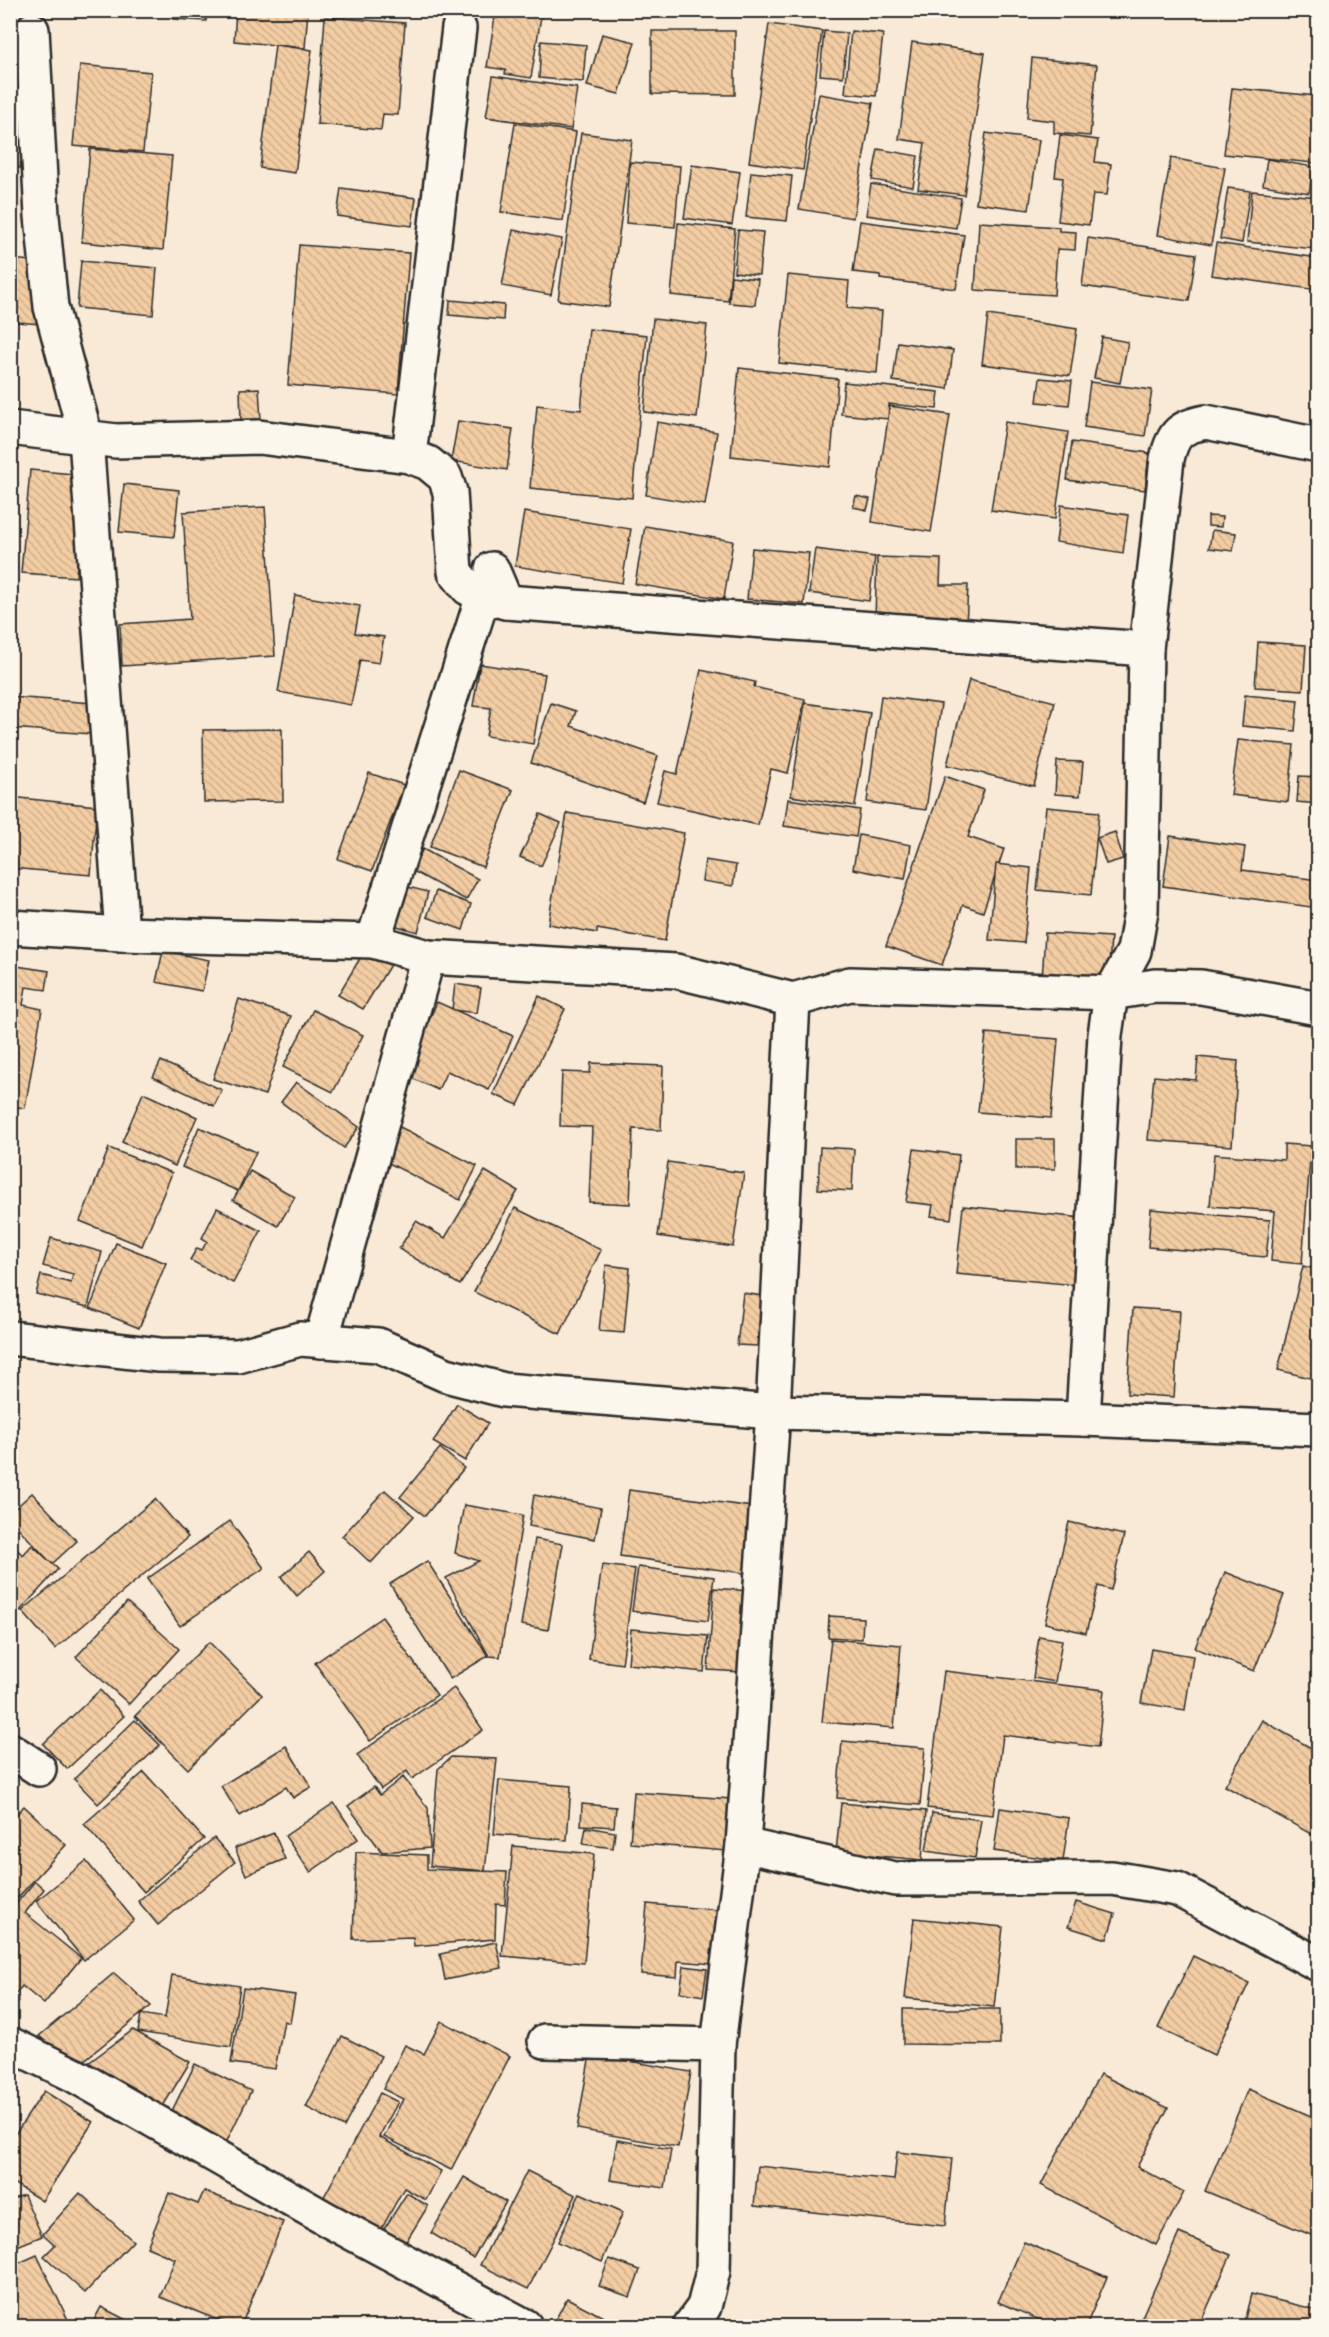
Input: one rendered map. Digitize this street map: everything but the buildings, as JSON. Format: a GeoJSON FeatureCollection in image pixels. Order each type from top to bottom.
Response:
{"type":"FeatureCollection","features":[{"type":"Feature","properties":{"kind":"street"},"geometry":{"type":"LineString","coordinates":[[410,456],[459,28]]}},
{"type":"Feature","properties":{"kind":"street"},"geometry":{"type":"LineString","coordinates":[[32,30],[42,216],[51,306],[86,438],[122,934]]}},
{"type":"Feature","properties":{"kind":"street"},"geometry":{"type":"LineString","coordinates":[[1083,1419],[1104,1046],[1111,993],[1134,951],[1141,911],[1146,649],[1167,459],[1172,440],[1188,426],[1206,422],[1318,445]]}},
{"type":"Feature","properties":{"kind":"street"},"geometry":{"type":"LineString","coordinates":[[10,428],[116,441],[259,437],[410,456],[428,463],[445,477],[450,492],[455,572],[468,588],[1146,649]]}},
{"type":"Feature","properties":{"kind":"street"},"geometry":{"type":"LineString","coordinates":[[373,941],[493,589]]}},
{"type":"Feature","properties":{"kind":"street"},"geometry":{"type":"LineString","coordinates":[[10,927],[122,934],[373,941],[428,957],[676,971],[794,1000],[850,984],[1111,993],[1155,986],[1201,987],[1318,1008]]}},
{"type":"Feature","properties":{"kind":"street"},"geometry":{"type":"LineString","coordinates":[[321,1341],[428,957]]}},
{"type":"Feature","properties":{"kind":"street"},"geometry":{"type":"LineString","coordinates":[[690,2326],[704,2307],[713,2271],[718,2045],[742,1845],[773,1412],[794,1000]]}},
{"type":"Feature","properties":{"kind":"street"},"geometry":{"type":"LineString","coordinates":[[10,1338],[159,1355],[238,1356],[300,1339],[378,1345],[446,1375],[504,1390],[773,1412],[1083,1419],[1318,1429]]}},
{"type":"Feature","properties":{"kind":"street"},"geometry":{"type":"LineString","coordinates":[[10,1750],[39,1769]]}},
{"type":"Feature","properties":{"kind":"street"},"geometry":{"type":"LineString","coordinates":[[742,1845],[895,1879],[1112,1878],[1177,1889],[1318,1964]]}},
{"type":"Feature","properties":{"kind":"street"},"geometry":{"type":"LineString","coordinates":[[545,2041],[718,2045]]}},
{"type":"Feature","properties":{"kind":"street"},"geometry":{"type":"LineString","coordinates":[[10,2044],[74,2075],[328,2220],[525,2326]]}}]}
